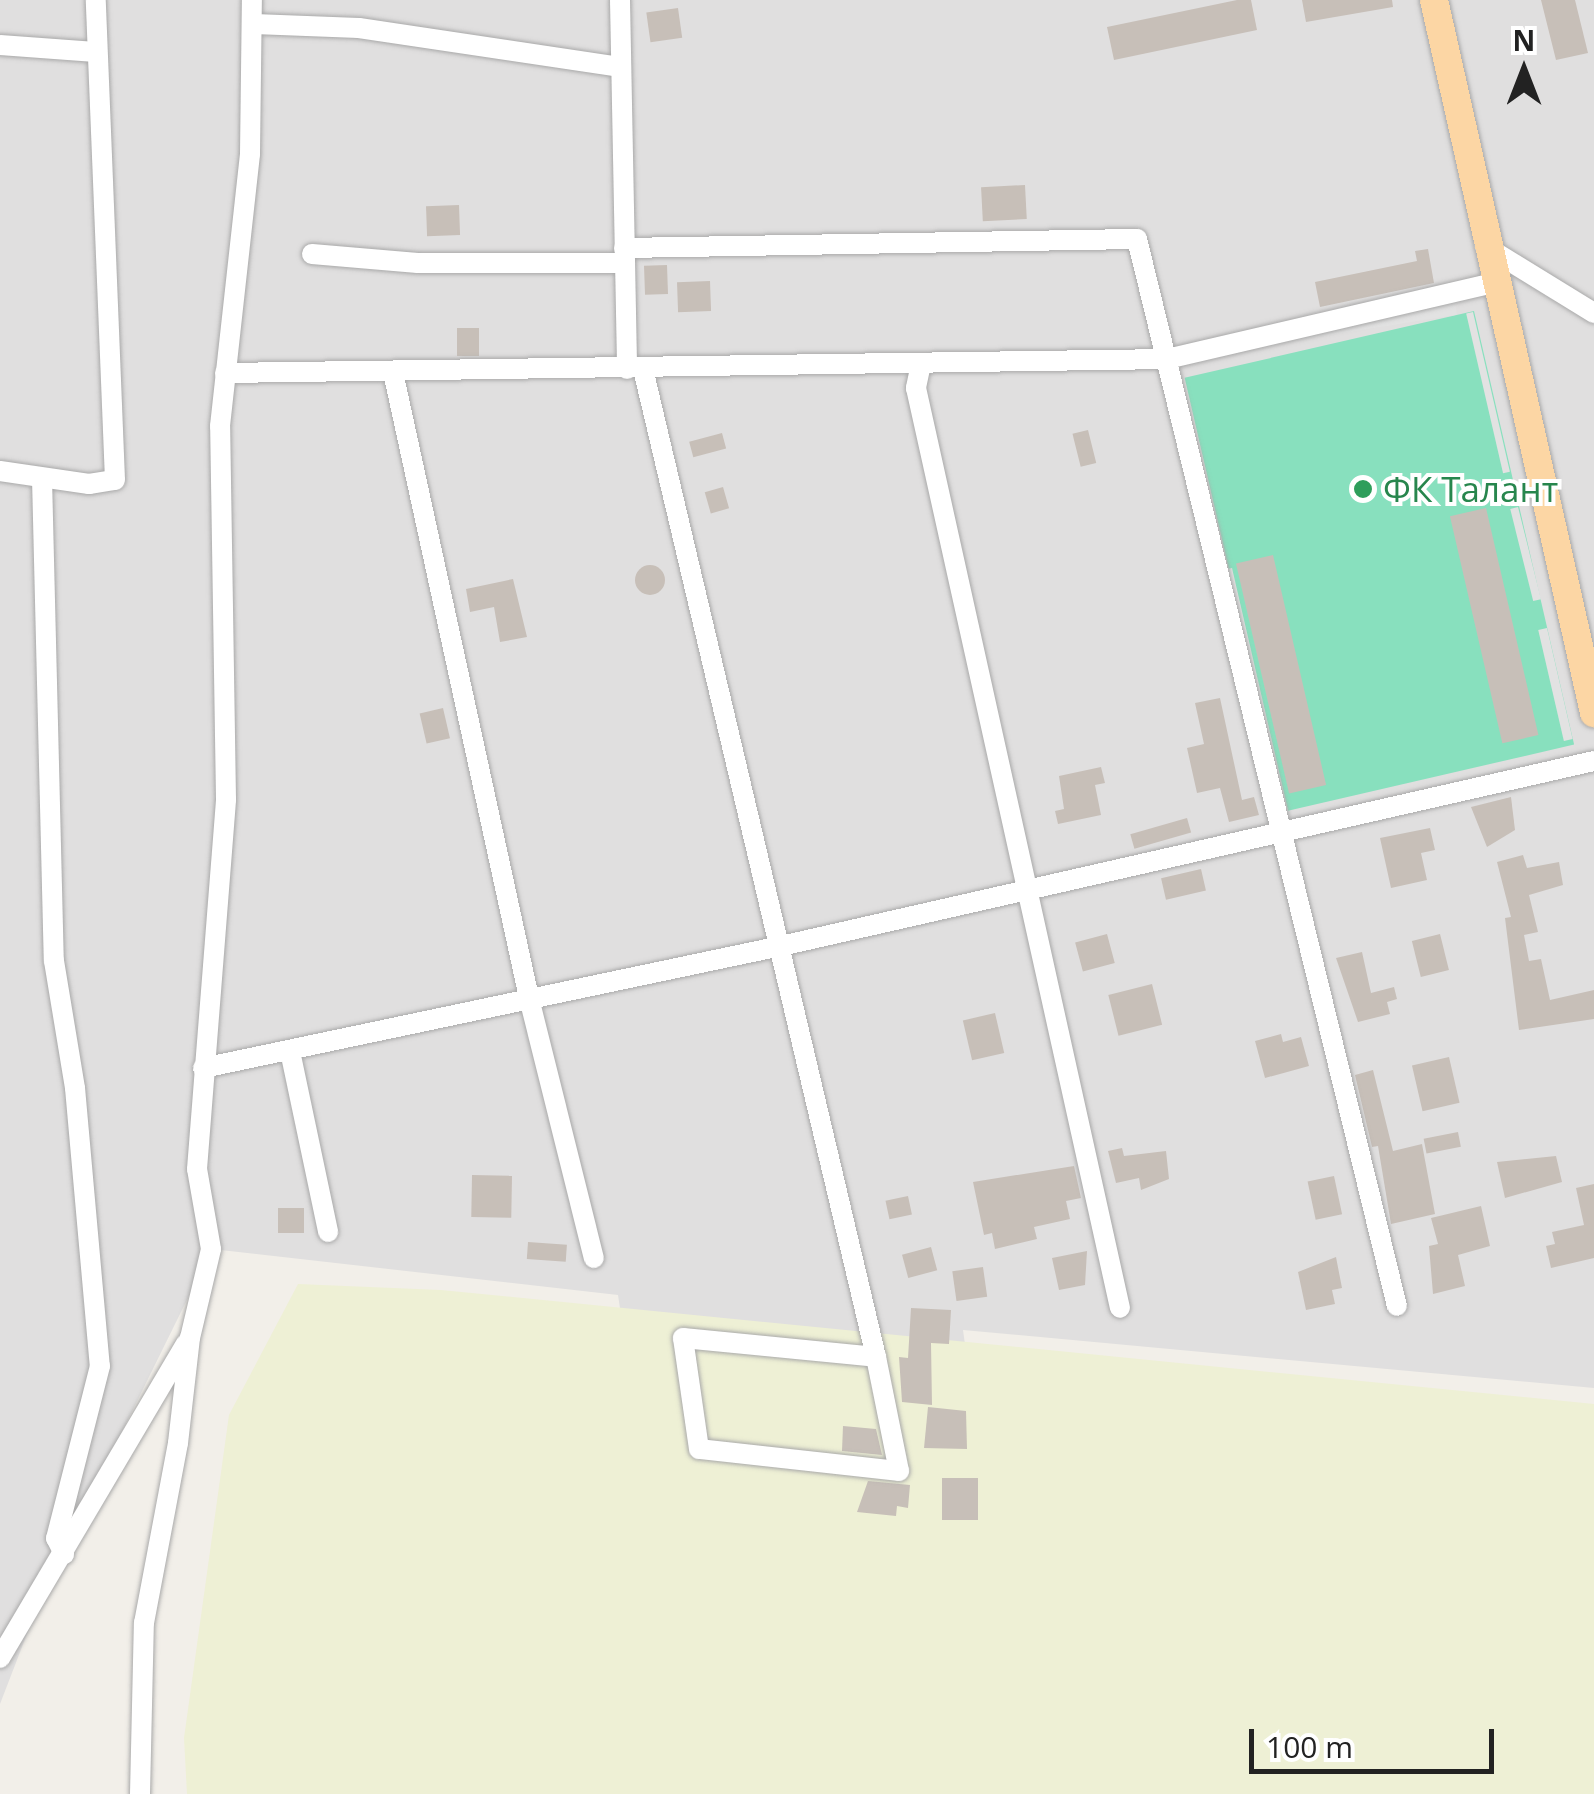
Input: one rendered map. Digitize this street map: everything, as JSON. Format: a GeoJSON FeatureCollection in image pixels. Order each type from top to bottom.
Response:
{"type":"FeatureCollection","features":[{"type":"Feature","properties":{"kind":"main road"},"geometry":{"type":"LineString","coordinates":[[1434,0],[1493,284],[1594,713]]}},
{"type":"Feature","properties":{"kind":"street"},"geometry":{"type":"LineString","coordinates":[[0,471],[42,478],[115,480],[96,0]]}},
{"type":"Feature","properties":{"kind":"street"},"geometry":{"type":"LineString","coordinates":[[140,1794],[144,1624],[178,1444],[190,1338],[211,1248],[198,1169],[226,800],[225,373],[250,154],[252,0]]}},
{"type":"Feature","properties":{"kind":"street"},"geometry":{"type":"LineString","coordinates":[[620,0],[624,256],[635,368],[781,946],[876,1356],[899,1471],[699,1449],[683,1338],[876,1356]]}},
{"type":"Feature","properties":{"kind":"street"},"geometry":{"type":"LineString","coordinates":[[254,24],[360,28],[622,67]]}},
{"type":"Feature","properties":{"kind":"street"},"geometry":{"type":"LineString","coordinates":[[0,45],[96,52]]}},
{"type":"Feature","properties":{"kind":"street"},"geometry":{"type":"LineString","coordinates":[[312,254],[418,263],[1137,239],[1398,1306]]}},
{"type":"Feature","properties":{"kind":"street"},"geometry":{"type":"LineString","coordinates":[[1485,246],[1594,312]]}},
{"type":"Feature","properties":{"kind":"street"},"geometry":{"type":"LineString","coordinates":[[225,373],[1166,358],[1493,284]]}},
{"type":"Feature","properties":{"kind":"street"},"geometry":{"type":"LineString","coordinates":[[921,364],[916,388],[1120,1308]]}},
{"type":"Feature","properties":{"kind":"street"},"geometry":{"type":"LineString","coordinates":[[393,372],[529,998],[594,1258]]}},
{"type":"Feature","properties":{"kind":"street"},"geometry":{"type":"LineString","coordinates":[[42,478],[54,961],[74,1088],[100,1366],[56,1538],[64,1554]]}},
{"type":"Feature","properties":{"kind":"street"},"geometry":{"type":"LineString","coordinates":[[203,1068],[1027,892],[1594,761]]}},
{"type":"Feature","properties":{"kind":"street"},"geometry":{"type":"LineString","coordinates":[[290,1050],[328,1232]]}},
{"type":"Feature","properties":{"kind":"street"},"geometry":{"type":"LineString","coordinates":[[2,1648],[64,1554],[190,1338]]}},
{"type":"Feature","properties":{"kind":"shaded area"},"geometry":{"type":"Polygon","coordinates":[[[0,0],[1594,0],[1594,1388],[963,1330],[992,1540],[649,1505],[618,1295],[212,1249],[44,1590],[0,1704],[0,0]]]}},
{"type":"Feature","properties":{"kind":"shaded area"},"geometry":{"type":"Polygon","coordinates":[[[1455,303],[1457,315],[1203,355],[1201,343],[1455,303]]]}},
{"type":"Feature","properties":{"kind":"shaded area"},"geometry":{"type":"Polygon","coordinates":[[[1473,312],[1510,472],[1503,473],[1466,314],[1473,312]]]}},
{"type":"Feature","properties":{"kind":"shaded area"},"geometry":{"type":"Polygon","coordinates":[[[1518,507],[1541,599],[1533,601],[1510,509],[1518,507]]]}},
{"type":"Feature","properties":{"kind":"shaded area"},"geometry":{"type":"Polygon","coordinates":[[[1232,568],[1288,813],[1282,814],[1225,570],[1232,568]]]}},
{"type":"Feature","properties":{"kind":"shaded area"},"geometry":{"type":"Polygon","coordinates":[[[1547,628],[1573,739],[1564,741],[1538,630],[1547,628]]]}},
{"type":"Feature","properties":{"kind":"green space","name":"ФК Талант"},"geometry":{"type":"Polygon","coordinates":[[[1474,311],[1574,745],[1285,811],[1185,378],[1474,311]]]}},
{"type":"Feature","properties":{"kind":"green space"},"geometry":{"type":"Polygon","coordinates":[[[298,1284],[441,1290],[1594,1404],[1594,1794],[187,1794],[184,1738],[229,1415],[298,1284]]]}},
{"type":"Feature","properties":{"kind":"building"},"geometry":{"type":"Polygon","coordinates":[[[1251,0],[1257,30],[1114,60],[1107,27],[1251,0]]]}},
{"type":"Feature","properties":{"kind":"building"},"geometry":{"type":"Polygon","coordinates":[[[1302,0],[1392,0],[1393,7],[1306,22],[1302,0]]]}},
{"type":"Feature","properties":{"kind":"building"},"geometry":{"type":"Polygon","coordinates":[[[1541,0],[1575,0],[1588,53],[1556,60],[1541,0]]]}},
{"type":"Feature","properties":{"kind":"building"},"geometry":{"type":"Polygon","coordinates":[[[678,8],[682,38],[650,42],[646,12],[678,8]]]}},
{"type":"Feature","properties":{"kind":"building"},"geometry":{"type":"Polygon","coordinates":[[[1025,185],[1027,219],[983,221],[981,187],[1025,185]]]}},
{"type":"Feature","properties":{"kind":"building"},"geometry":{"type":"Polygon","coordinates":[[[459,205],[460,235],[427,236],[426,206],[459,205]]]}},
{"type":"Feature","properties":{"kind":"building"},"geometry":{"type":"Polygon","coordinates":[[[1428,249],[1434,283],[1320,307],[1315,282],[1417,261],[1415,251],[1428,249]]]}},
{"type":"Feature","properties":{"kind":"building"},"geometry":{"type":"Polygon","coordinates":[[[667,265],[668,294],[645,295],[644,266],[667,265]]]}},
{"type":"Feature","properties":{"kind":"building"},"geometry":{"type":"Polygon","coordinates":[[[710,281],[711,311],[678,312],[677,282],[710,281]]]}},
{"type":"Feature","properties":{"kind":"building"},"geometry":{"type":"Polygon","coordinates":[[[457,328],[479,328],[479,356],[457,356],[457,328]]]}},
{"type":"Feature","properties":{"kind":"building"},"geometry":{"type":"Polygon","coordinates":[[[1088,430],[1096,463],[1081,467],[1072,434],[1088,430]]]}},
{"type":"Feature","properties":{"kind":"building"},"geometry":{"type":"Polygon","coordinates":[[[722,433],[726,448],[693,457],[689,442],[722,433]]]}},
{"type":"Feature","properties":{"kind":"building"},"geometry":{"type":"Polygon","coordinates":[[[723,487],[729,508],[711,513],[705,492],[723,487]]]}},
{"type":"Feature","properties":{"kind":"building"},"geometry":{"type":"Polygon","coordinates":[[[1486,508],[1538,735],[1502,743],[1450,516],[1486,508]]]}},
{"type":"Feature","properties":{"kind":"building"},"geometry":{"type":"Polygon","coordinates":[[[1273,555],[1326,785],[1289,793],[1236,564],[1273,555]]]}},
{"type":"Feature","properties":{"kind":"building"},"geometry":{"type":"Polygon","coordinates":[[[650,565],[664,574],[665,580],[656,594],[650,595],[636,586],[635,580],[644,566],[650,565]]]}},
{"type":"Feature","properties":{"kind":"building"},"geometry":{"type":"Polygon","coordinates":[[[513,579],[527,637],[500,642],[494,607],[470,612],[466,589],[513,579]]]}},
{"type":"Feature","properties":{"kind":"building"},"geometry":{"type":"Polygon","coordinates":[[[1220,698],[1242,800],[1254,797],[1259,815],[1229,822],[1220,788],[1197,793],[1187,748],[1204,744],[1195,703],[1220,698]]]}},
{"type":"Feature","properties":{"kind":"building"},"geometry":{"type":"Polygon","coordinates":[[[443,708],[450,738],[427,744],[420,713],[443,708]]]}},
{"type":"Feature","properties":{"kind":"building"},"geometry":{"type":"Polygon","coordinates":[[[1101,767],[1105,783],[1095,785],[1101,815],[1058,824],[1055,811],[1064,809],[1059,776],[1101,767]]]}},
{"type":"Feature","properties":{"kind":"building"},"geometry":{"type":"Polygon","coordinates":[[[1511,797],[1515,830],[1487,847],[1471,807],[1511,797]]]}},
{"type":"Feature","properties":{"kind":"building"},"geometry":{"type":"Polygon","coordinates":[[[1187,818],[1191,832],[1134,849],[1130,834],[1187,818]]]}},
{"type":"Feature","properties":{"kind":"building"},"geometry":{"type":"Polygon","coordinates":[[[1430,828],[1435,850],[1421,853],[1427,880],[1391,888],[1380,838],[1430,828]]]}},
{"type":"Feature","properties":{"kind":"building"},"geometry":{"type":"Polygon","coordinates":[[[1523,855],[1527,868],[1559,862],[1563,885],[1529,895],[1538,932],[1524,935],[1529,961],[1541,959],[1550,1000],[1594,990],[1594,1019],[1519,1030],[1505,918],[1511,917],[1497,862],[1523,855]]]}},
{"type":"Feature","properties":{"kind":"building"},"geometry":{"type":"Polygon","coordinates":[[[1201,869],[1206,890],[1166,900],[1161,878],[1201,869]]]}},
{"type":"Feature","properties":{"kind":"building"},"geometry":{"type":"Polygon","coordinates":[[[1107,934],[1115,963],[1083,972],[1075,943],[1107,934]]]}},
{"type":"Feature","properties":{"kind":"building"},"geometry":{"type":"Polygon","coordinates":[[[1440,934],[1449,970],[1421,977],[1412,941],[1440,934]]]}},
{"type":"Feature","properties":{"kind":"building"},"geometry":{"type":"Polygon","coordinates":[[[1362,952],[1371,993],[1394,987],[1397,999],[1387,1002],[1390,1014],[1358,1022],[1336,958],[1362,952]]]}},
{"type":"Feature","properties":{"kind":"building"},"geometry":{"type":"Polygon","coordinates":[[[1152,984],[1162,1025],[1118,1036],[1108,995],[1152,984]]]}},
{"type":"Feature","properties":{"kind":"building"},"geometry":{"type":"Polygon","coordinates":[[[995,1013],[1004,1053],[972,1060],[963,1020],[995,1013]]]}},
{"type":"Feature","properties":{"kind":"building"},"geometry":{"type":"Polygon","coordinates":[[[1281,1034],[1283,1042],[1301,1037],[1309,1066],[1265,1078],[1255,1041],[1281,1034]]]}},
{"type":"Feature","properties":{"kind":"building"},"geometry":{"type":"Polygon","coordinates":[[[1449,1057],[1460,1103],[1423,1111],[1412,1066],[1449,1057]]]}},
{"type":"Feature","properties":{"kind":"building"},"geometry":{"type":"Polygon","coordinates":[[[1373,1070],[1393,1151],[1422,1144],[1435,1214],[1391,1224],[1378,1146],[1372,1147],[1355,1075],[1373,1070]]]}},
{"type":"Feature","properties":{"kind":"building"},"geometry":{"type":"Polygon","coordinates":[[[1458,1132],[1461,1147],[1427,1153],[1424,1139],[1458,1132]]]}},
{"type":"Feature","properties":{"kind":"building"},"geometry":{"type":"Polygon","coordinates":[[[1122,1148],[1124,1156],[1166,1151],[1169,1179],[1141,1190],[1139,1178],[1116,1183],[1108,1151],[1122,1148]]]}},
{"type":"Feature","properties":{"kind":"building"},"geometry":{"type":"Polygon","coordinates":[[[1556,1156],[1562,1182],[1505,1198],[1497,1162],[1556,1156]]]}},
{"type":"Feature","properties":{"kind":"building"},"geometry":{"type":"Polygon","coordinates":[[[1074,1166],[1081,1198],[1066,1201],[1070,1219],[1034,1227],[1037,1239],[995,1249],[992,1233],[984,1235],[973,1182],[1074,1166]]]}},
{"type":"Feature","properties":{"kind":"building"},"geometry":{"type":"Polygon","coordinates":[[[472,1175],[512,1176],[511,1218],[471,1217],[472,1175]]]}},
{"type":"Feature","properties":{"kind":"building"},"geometry":{"type":"Polygon","coordinates":[[[1334,1176],[1342,1214],[1316,1220],[1308,1182],[1334,1176]]]}},
{"type":"Feature","properties":{"kind":"building"},"geometry":{"type":"Polygon","coordinates":[[[1594,1184],[1594,1258],[1551,1268],[1546,1246],[1555,1244],[1552,1232],[1584,1225],[1576,1188],[1594,1184]]]}},
{"type":"Feature","properties":{"kind":"building"},"geometry":{"type":"Polygon","coordinates":[[[908,1196],[912,1215],[889,1219],[886,1201],[908,1196]]]}},
{"type":"Feature","properties":{"kind":"building"},"geometry":{"type":"Polygon","coordinates":[[[1481,1206],[1490,1246],[1458,1255],[1465,1286],[1433,1294],[1429,1246],[1438,1244],[1431,1218],[1481,1206]]]}},
{"type":"Feature","properties":{"kind":"building"},"geometry":{"type":"Polygon","coordinates":[[[278,1208],[304,1208],[304,1233],[278,1233],[278,1208]]]}},
{"type":"Feature","properties":{"kind":"building"},"geometry":{"type":"Polygon","coordinates":[[[528,1242],[567,1245],[566,1262],[527,1259],[528,1242]]]}},
{"type":"Feature","properties":{"kind":"building"},"geometry":{"type":"Polygon","coordinates":[[[931,1247],[937,1270],[908,1278],[902,1255],[931,1247]]]}},
{"type":"Feature","properties":{"kind":"building"},"geometry":{"type":"Polygon","coordinates":[[[1087,1251],[1085,1285],[1059,1290],[1052,1258],[1087,1251]]]}},
{"type":"Feature","properties":{"kind":"building"},"geometry":{"type":"Polygon","coordinates":[[[1336,1257],[1342,1288],[1332,1290],[1335,1304],[1306,1310],[1298,1272],[1336,1257]]]}},
{"type":"Feature","properties":{"kind":"building"},"geometry":{"type":"Polygon","coordinates":[[[983,1267],[987,1297],[956,1301],[952,1271],[983,1267]]]}},
{"type":"Feature","properties":{"kind":"building"},"geometry":{"type":"Polygon","coordinates":[[[911,1308],[951,1310],[949,1344],[931,1343],[932,1405],[902,1402],[899,1357],[908,1358],[911,1308]]]}},
{"type":"Feature","properties":{"kind":"building"},"geometry":{"type":"Polygon","coordinates":[[[928,1407],[966,1411],[967,1449],[924,1448],[928,1407]]]}},
{"type":"Feature","properties":{"kind":"building"},"geometry":{"type":"Polygon","coordinates":[[[843,1426],[876,1429],[882,1455],[842,1451],[843,1426]]]}},
{"type":"Feature","properties":{"kind":"building"},"geometry":{"type":"Polygon","coordinates":[[[942,1478],[978,1478],[978,1520],[942,1520],[942,1478]]]}},
{"type":"Feature","properties":{"kind":"building"},"geometry":{"type":"Polygon","coordinates":[[[868,1481],[910,1485],[908,1508],[897,1506],[896,1516],[857,1512],[868,1481]]]}},
{"type":"Feature","properties":{"kind":"place","name":"ФК Талант"},"geometry":{"type":"Point","coordinates":[1363,489]}}]}
